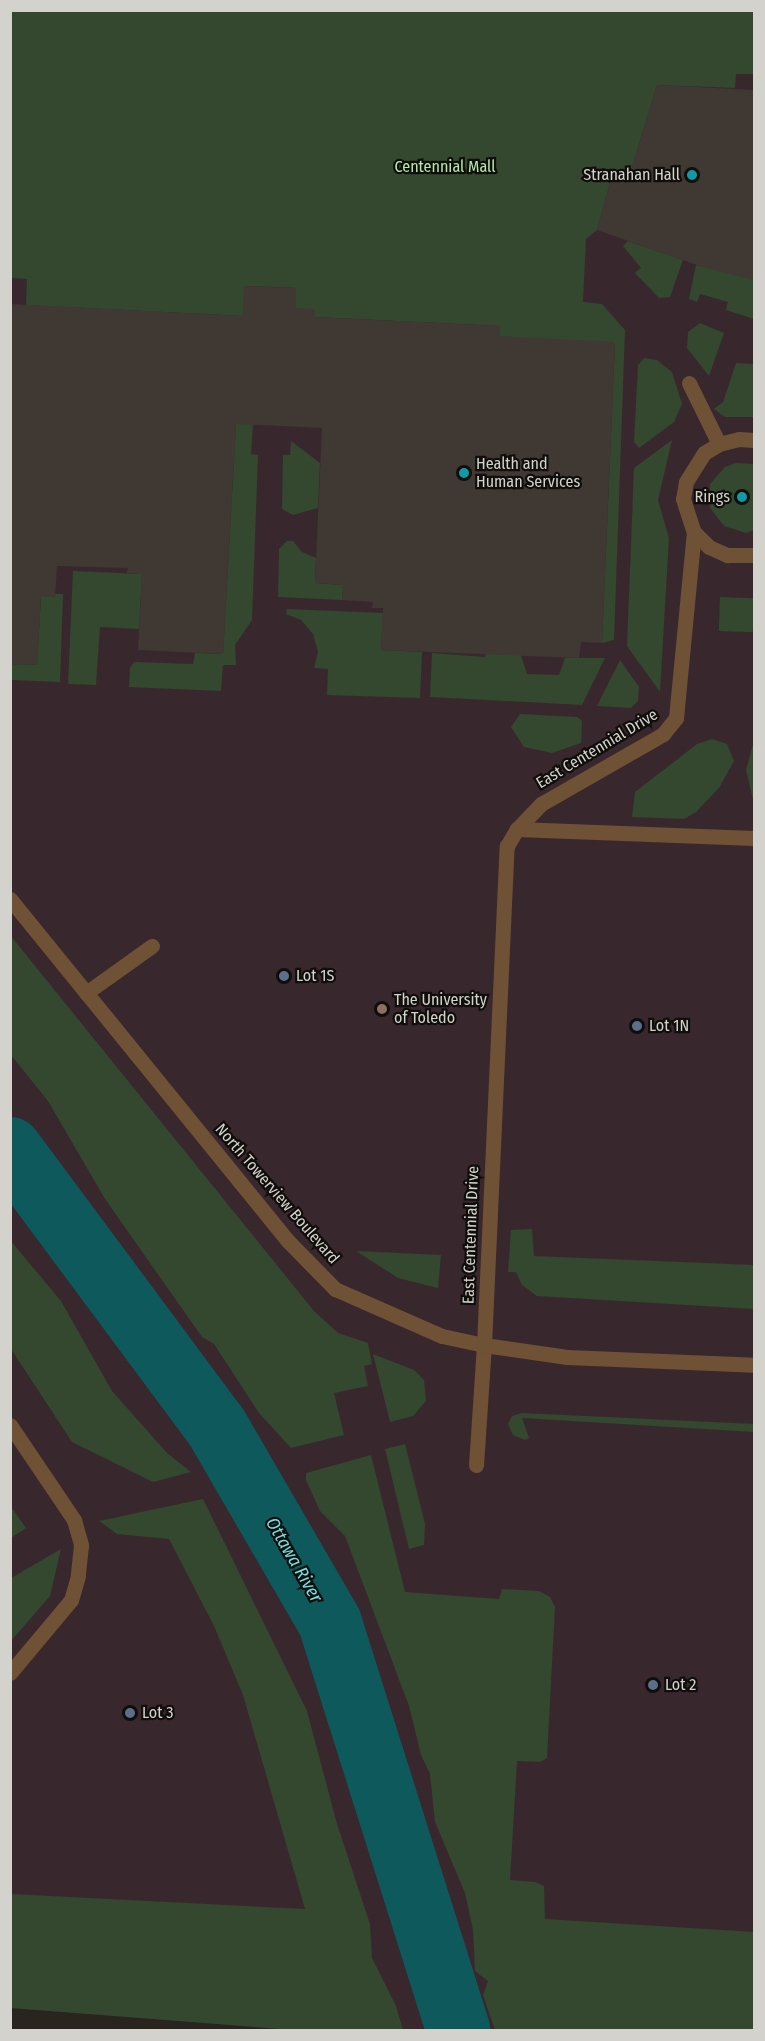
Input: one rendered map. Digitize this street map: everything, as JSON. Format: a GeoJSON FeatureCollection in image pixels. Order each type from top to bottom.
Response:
{"type":"FeatureCollection","features":[{"type":"Feature","properties":{"kind":"street"},"geometry":{"type":"LineString","coordinates":[[689,383],[718,444]]}},
{"type":"Feature","properties":{"kind":"street"},"geometry":{"type":"LineString","coordinates":[[754,440],[739,439],[718,444],[704,453],[686,482],[683,499],[694,532],[709,547],[727,555],[754,555]]}},
{"type":"Feature","properties":{"kind":"street","name":"East Centennial Drive"},"geometry":{"type":"LineString","coordinates":[[476,1465],[484,1346],[504,864],[507,846],[517,829],[541,804],[663,734],[676,718],[694,532]]}},
{"type":"Feature","properties":{"kind":"street"},"geometry":{"type":"LineString","coordinates":[[517,829],[754,838]]}},
{"type":"Feature","properties":{"kind":"street","name":"North Towerview Boulevard"},"geometry":{"type":"LineString","coordinates":[[10,899],[287,1240],[328,1282],[442,1336],[484,1346],[567,1357],[754,1365]]}},
{"type":"Feature","properties":{"kind":"street"},"geometry":{"type":"LineString","coordinates":[[86,993],[152,946]]}},
{"type":"Feature","properties":{"kind":"street"},"geometry":{"type":"LineString","coordinates":[[10,1425],[74,1520],[81,1545],[78,1576],[70,1600],[10,1673]]}},
{"type":"Feature","properties":{"kind":"shaded area","name":"The University of Toledo"},"geometry":{"type":"Polygon","coordinates":[[[10,11],[754,11],[754,2030],[293,2030],[11,2008],[10,11]]]}},
{"type":"Feature","properties":{"kind":"green space","name":"Centennial Mall"},"geometry":{"type":"Polygon","coordinates":[[[10,11],[754,11],[754,74],[736,74],[735,88],[657,85],[629,177],[613,172],[597,230],[586,239],[583,302],[602,304],[625,330],[614,640],[602,643],[615,342],[498,366],[500,326],[315,317],[296,308],[296,288],[245,286],[243,316],[26,305],[27,279],[11,278],[10,11]]]}},
{"type":"Feature","properties":{"kind":"green space"},"geometry":{"type":"Polygon","coordinates":[[[628,241],[683,260],[670,297],[659,298],[635,273],[641,268],[623,246],[628,241]]]}},
{"type":"Feature","properties":{"kind":"green space"},"geometry":{"type":"Polygon","coordinates":[[[696,265],[754,278],[754,319],[726,310],[728,302],[700,294],[697,302],[689,299],[696,265]]]}},
{"type":"Feature","properties":{"kind":"green space"},"geometry":{"type":"Polygon","coordinates":[[[700,323],[724,333],[709,376],[687,348],[688,332],[700,323]]]}},
{"type":"Feature","properties":{"kind":"green space"},"geometry":{"type":"Polygon","coordinates":[[[644,358],[657,360],[672,372],[682,404],[674,422],[639,448],[634,442],[638,365],[644,358]]]}},
{"type":"Feature","properties":{"kind":"green space"},"geometry":{"type":"Polygon","coordinates":[[[736,363],[754,364],[754,417],[725,417],[714,409],[723,402],[736,363]]]}},
{"type":"Feature","properties":{"kind":"green space"},"geometry":{"type":"Polygon","coordinates":[[[236,424],[253,424],[251,454],[258,455],[252,620],[235,645],[236,665],[223,665],[221,691],[129,687],[130,668],[134,662],[193,664],[195,653],[223,654],[236,424]]]}},
{"type":"Feature","properties":{"kind":"green space"},"geometry":{"type":"Polygon","coordinates":[[[672,440],[658,500],[669,538],[660,692],[627,646],[634,468],[672,440]]]}},
{"type":"Feature","properties":{"kind":"green space"},"geometry":{"type":"Polygon","coordinates":[[[291,441],[320,463],[318,508],[293,515],[282,509],[283,455],[290,455],[291,441]]]}},
{"type":"Feature","properties":{"kind":"green space"},"geometry":{"type":"Polygon","coordinates":[[[736,463],[754,464],[754,530],[746,533],[724,526],[710,508],[710,484],[725,467],[736,463]]]}},
{"type":"Feature","properties":{"kind":"green space"},"geometry":{"type":"Polygon","coordinates":[[[287,541],[293,541],[302,552],[316,558],[315,583],[343,585],[342,600],[278,597],[279,549],[287,541]]]}},
{"type":"Feature","properties":{"kind":"green space"},"geometry":{"type":"Polygon","coordinates":[[[73,571],[142,574],[139,629],[100,627],[96,685],[68,684],[73,571]]]}},
{"type":"Feature","properties":{"kind":"green space"},"geometry":{"type":"Polygon","coordinates":[[[63,594],[60,682],[11,680],[11,664],[37,665],[41,596],[63,594]]]}},
{"type":"Feature","properties":{"kind":"green space"},"geometry":{"type":"Polygon","coordinates":[[[720,597],[754,598],[753,632],[719,631],[720,597]]]}},
{"type":"Feature","properties":{"kind":"green space"},"geometry":{"type":"Polygon","coordinates":[[[287,609],[383,613],[381,650],[422,652],[420,698],[327,695],[328,669],[314,668],[318,652],[313,634],[301,620],[286,614],[287,609]]]}},
{"type":"Feature","properties":{"kind":"green space"},"geometry":{"type":"Polygon","coordinates":[[[486,639],[520,652],[527,674],[559,675],[565,658],[605,658],[582,705],[430,697],[432,653],[485,657],[486,639]]]}},
{"type":"Feature","properties":{"kind":"green space"},"geometry":{"type":"Polygon","coordinates":[[[620,660],[639,687],[638,701],[631,708],[597,706],[620,660]]]}},
{"type":"Feature","properties":{"kind":"green space"},"geometry":{"type":"Polygon","coordinates":[[[520,714],[577,717],[582,721],[581,743],[552,753],[524,747],[511,727],[520,714]]]}},
{"type":"Feature","properties":{"kind":"green space"},"geometry":{"type":"Polygon","coordinates":[[[712,739],[727,744],[734,761],[719,788],[696,812],[684,819],[632,817],[635,792],[697,744],[712,739]]]}},
{"type":"Feature","properties":{"kind":"green space"},"geometry":{"type":"Polygon","coordinates":[[[754,741],[754,804],[746,770],[754,741]]]}},
{"type":"Feature","properties":{"kind":"green space"},"geometry":{"type":"Polygon","coordinates":[[[10,935],[314,1311],[338,1333],[368,1343],[372,1364],[364,1366],[368,1386],[334,1393],[344,1435],[291,1448],[259,1413],[214,1344],[202,1337],[105,1199],[48,1101],[11,1055],[10,935]]]}},
{"type":"Feature","properties":{"kind":"green space"},"geometry":{"type":"Polygon","coordinates":[[[532,1229],[534,1256],[754,1265],[754,1309],[537,1296],[522,1285],[516,1272],[508,1272],[511,1230],[532,1229]]]}},
{"type":"Feature","properties":{"kind":"green space"},"geometry":{"type":"Polygon","coordinates":[[[10,1240],[61,1301],[112,1391],[167,1453],[191,1472],[153,1482],[72,1442],[11,1349],[10,1240]]]}},
{"type":"Feature","properties":{"kind":"green space"},"geometry":{"type":"Polygon","coordinates":[[[356,1251],[441,1255],[438,1288],[398,1278],[356,1251]]]}},
{"type":"Feature","properties":{"kind":"green space"},"geometry":{"type":"Polygon","coordinates":[[[373,1354],[414,1370],[424,1380],[426,1401],[413,1416],[390,1422],[373,1354]]]}},
{"type":"Feature","properties":{"kind":"green space"},"geometry":{"type":"Polygon","coordinates":[[[522,1413],[754,1424],[754,1432],[522,1418],[529,1438],[525,1440],[513,1435],[508,1424],[512,1416],[522,1413]]]}},
{"type":"Feature","properties":{"kind":"green space"},"geometry":{"type":"Polygon","coordinates":[[[405,1444],[425,1524],[424,1545],[409,1549],[385,1449],[405,1444]]]}},
{"type":"Feature","properties":{"kind":"green space"},"geometry":{"type":"Polygon","coordinates":[[[371,1455],[405,1592],[499,1599],[502,1589],[539,1591],[550,1597],[555,1607],[547,1758],[540,1762],[517,1761],[510,1880],[535,1882],[544,1886],[545,1919],[754,1932],[754,2030],[495,2030],[483,1995],[488,1981],[475,1971],[473,1930],[465,1893],[435,1822],[430,1774],[421,1755],[409,1706],[345,1536],[320,1511],[306,1480],[306,1473],[371,1455]]]}},
{"type":"Feature","properties":{"kind":"green space"},"geometry":{"type":"Polygon","coordinates":[[[203,1499],[307,1711],[337,1824],[370,1924],[372,1958],[396,2006],[403,2030],[293,2030],[11,2008],[11,1894],[305,1909],[243,1695],[214,1626],[169,1539],[117,1534],[99,1521],[203,1499]]]}},
{"type":"Feature","properties":{"kind":"green space"},"geometry":{"type":"Polygon","coordinates":[[[10,1505],[26,1528],[11,1538],[10,1538],[10,1505]]]}},
{"type":"Feature","properties":{"kind":"green space"},"geometry":{"type":"Polygon","coordinates":[[[61,1549],[50,1596],[11,1641],[11,1578],[61,1549]]]}},
{"type":"Feature","properties":{"kind":"building","name":"Stranahan Hall"},"geometry":{"type":"Polygon","coordinates":[[[657,85],[754,90],[754,280],[703,267],[597,230],[613,172],[629,177],[657,85]]]}},
{"type":"Feature","properties":{"kind":"building","name":"Health and Human Services"},"geometry":{"type":"Polygon","coordinates":[[[244,286],[296,288],[296,308],[315,309],[315,317],[500,326],[500,336],[615,342],[602,643],[581,642],[579,658],[381,650],[383,608],[372,608],[373,602],[342,600],[343,585],[315,583],[322,428],[236,424],[223,654],[138,650],[142,574],[127,573],[128,568],[57,566],[55,597],[41,596],[37,665],[10,664],[10,304],[243,316],[244,286]]]}},
{"type":"Feature","properties":{"kind":"waterway","name":"Ottawa River"},"geometry":{"type":"LineString","coordinates":[[10,1149],[216,1426],[330,1623],[458,2030]]}},
{"type":"Feature","properties":{"kind":"place","name":"Stranahan Hall"},"geometry":{"type":"Point","coordinates":[692,175]}},
{"type":"Feature","properties":{"kind":"place","name":"Health and Human Services"},"geometry":{"type":"Point","coordinates":[464,473]}},
{"type":"Feature","properties":{"kind":"place","name":"Rings"},"geometry":{"type":"Point","coordinates":[742,497]}},
{"type":"Feature","properties":{"kind":"place","name":"Lot 1S"},"geometry":{"type":"Point","coordinates":[284,976]}},
{"type":"Feature","properties":{"kind":"place","name":"The University of Toledo"},"geometry":{"type":"Point","coordinates":[382,1009]}},
{"type":"Feature","properties":{"kind":"place","name":"Lot 1N"},"geometry":{"type":"Point","coordinates":[637,1026]}},
{"type":"Feature","properties":{"kind":"place","name":"Lot 2"},"geometry":{"type":"Point","coordinates":[653,1685]}},
{"type":"Feature","properties":{"kind":"place","name":"Lot 3"},"geometry":{"type":"Point","coordinates":[130,1713]}}]}
